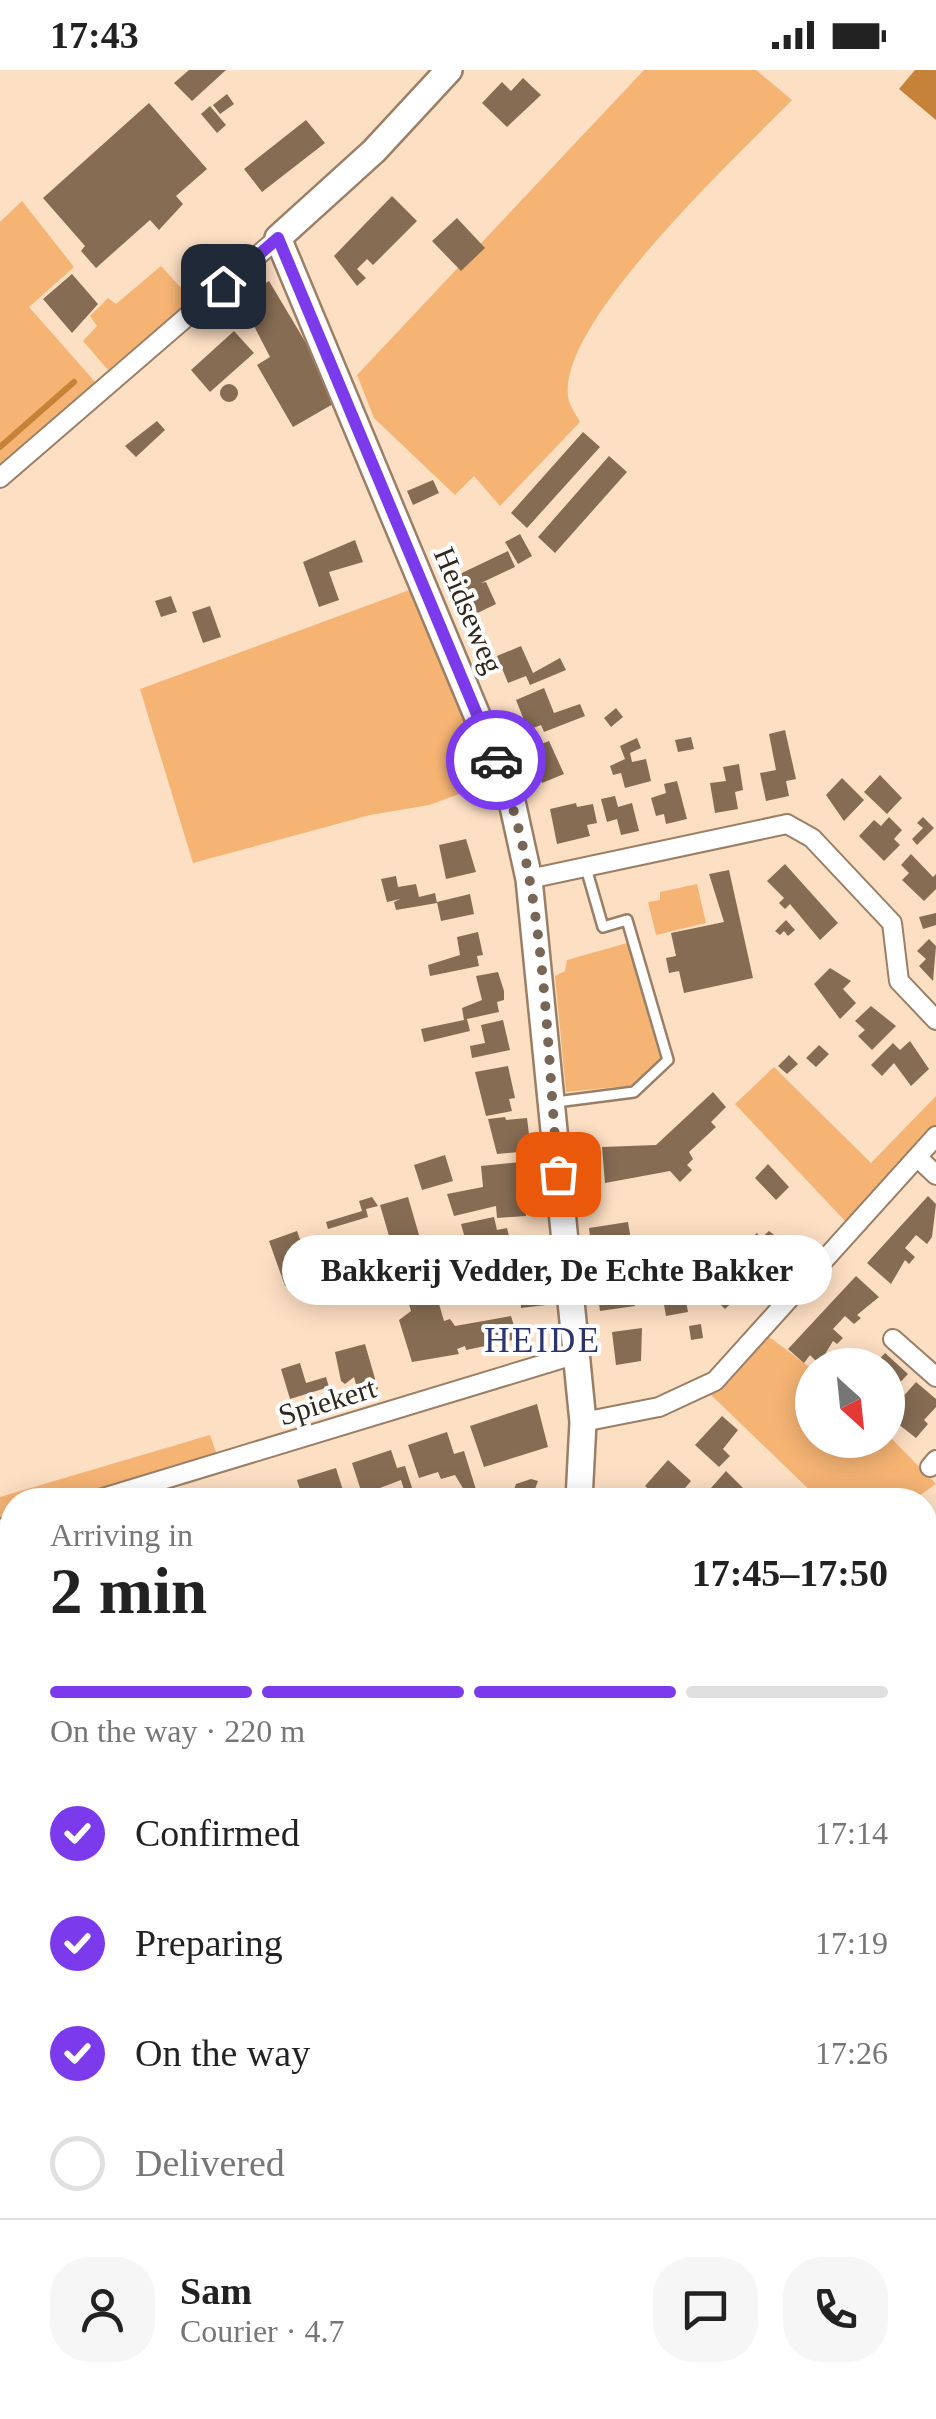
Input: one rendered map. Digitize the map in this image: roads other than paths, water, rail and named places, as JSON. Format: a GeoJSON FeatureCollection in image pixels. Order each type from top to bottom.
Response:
{"type":"FeatureCollection","features":[{"type":"Feature","properties":{"kind":"street"},"geometry":{"type":"LineString","coordinates":[[0,478],[374,151],[449,70]]}},
{"type":"Feature","properties":{"kind":"street","name":"Heidseweg"},"geometry":{"type":"LineString","coordinates":[[278,238],[511,797],[530,879],[574,1355],[584,1422],[580,1488]]}},
{"type":"Feature","properties":{"kind":"street"},"geometry":{"type":"LineString","coordinates":[[530,879],[787,824],[812,838],[892,923],[899,981],[936,1020]]}},
{"type":"Feature","properties":{"kind":"street"},"geometry":{"type":"LineString","coordinates":[[584,1422],[659,1406],[715,1381],[936,1136]]}},
{"type":"Feature","properties":{"kind":"street"},"geometry":{"type":"LineString","coordinates":[[917,1156],[936,1175]]}},
{"type":"Feature","properties":{"kind":"street"},"geometry":{"type":"LineString","coordinates":[[893,1338],[935,1375]]}},
{"type":"Feature","properties":{"kind":"street","name":"Spiekert"},"geometry":{"type":"LineString","coordinates":[[136,1488],[574,1355]]}},
{"type":"Feature","properties":{"kind":"lane"},"geometry":{"type":"LineString","coordinates":[[552,1102],[634,1092],[668,1060],[627,920],[603,926],[586,868]]}},
{"type":"Feature","properties":{"kind":"waterway"},"geometry":{"type":"LineString","coordinates":[[0,447],[74,382]]}},
{"type":"Feature","properties":{"kind":"place","name":"Bakkerij Vedder, De Echte Bakker"},"geometry":{"type":"Point","coordinates":[558,1174]}},
{"type":"Feature","properties":{"kind":"district","name":"HEIDE"},"geometry":{"type":"Point","coordinates":[543,1340]}}]}
